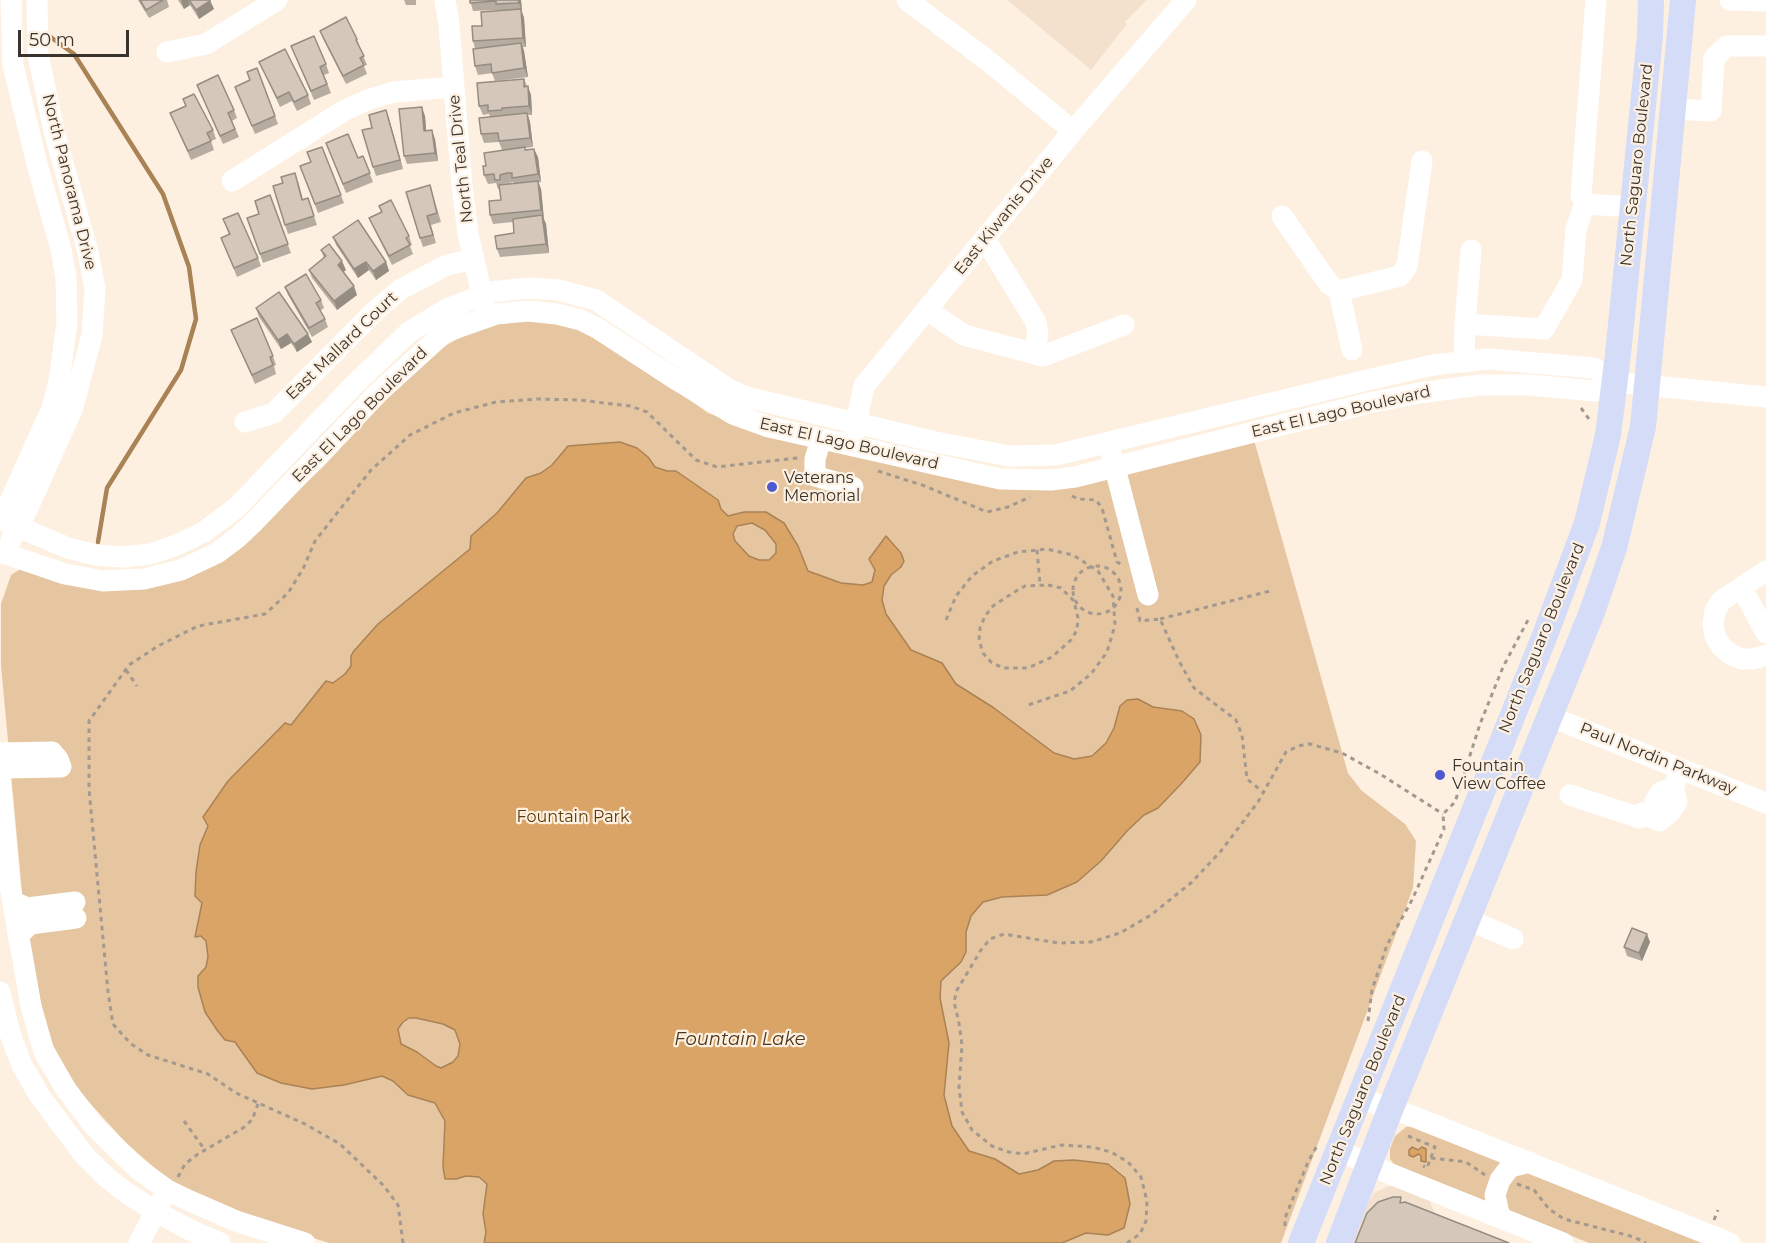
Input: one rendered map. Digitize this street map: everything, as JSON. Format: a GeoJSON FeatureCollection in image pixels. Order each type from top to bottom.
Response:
{"type":"FeatureCollection","features":[{"type":"Feature","properties":{"kind":"main road","name":"North Saguaro Boulevard"},"geometry":{"type":"LineString","coordinates":[[1293,1238],[1330,1143],[1359,1098],[1537,627],[1587,523],[1608,435],[1651,0]]}},
{"type":"Feature","properties":{"kind":"main road","name":"North Saguaro Boulevard"},"geometry":{"type":"LineString","coordinates":[[1339,1243],[1390,1110],[1592,612],[1614,548],[1643,427],[1683,0]]}},
{"type":"Feature","properties":{"kind":"main road"},"geometry":{"type":"LineString","coordinates":[[1537,627],[1542,675],[1533,705],[1538,711],[1549,716]]}},
{"type":"Feature","properties":{"kind":"street","name":"North Panorama Drive"},"geometry":{"type":"LineString","coordinates":[[1,556],[11,499],[52,408],[59,382],[67,323],[66,278],[61,249],[38,168],[13,65],[11,0]]}},
{"type":"Feature","properties":{"kind":"street","name":"North Panorama Drive"},"geometry":{"type":"LineString","coordinates":[[6,522],[47,467],[73,407],[92,335],[95,289],[88,252],[47,98],[39,54],[37,0]]}},
{"type":"Feature","properties":{"kind":"street"},"geometry":{"type":"LineString","coordinates":[[167,51],[206,44],[278,0]]}},
{"type":"Feature","properties":{"kind":"street","name":"North Teal Drive"},"geometry":{"type":"LineString","coordinates":[[445,0],[462,186],[474,259],[488,317]]}},
{"type":"Feature","properties":{"kind":"street"},"geometry":{"type":"LineString","coordinates":[[907,0],[987,60],[1073,130]]}},
{"type":"Feature","properties":{"kind":"street","name":"East Kiwanis Drive"},"geometry":{"type":"LineString","coordinates":[[850,446],[864,386],[1073,130],[1186,0]]}},
{"type":"Feature","properties":{"kind":"street"},"geometry":{"type":"LineString","coordinates":[[1465,324],[1544,329],[1572,280],[1576,229],[1585,204],[1581,195],[1596,0]]}},
{"type":"Feature","properties":{"kind":"street"},"geometry":{"type":"LineString","coordinates":[[1730,0],[1766,1]]}},
{"type":"Feature","properties":{"kind":"street"},"geometry":{"type":"LineString","coordinates":[[1674,109],[1711,111],[1714,58],[1727,46],[1766,46]]}},
{"type":"Feature","properties":{"kind":"street"},"geometry":{"type":"LineString","coordinates":[[232,181],[345,110],[370,99],[394,92],[454,87]]}},
{"type":"Feature","properties":{"kind":"street"},"geometry":{"type":"LineString","coordinates":[[1339,291],[1400,276],[1407,266],[1422,161]]}},
{"type":"Feature","properties":{"kind":"street"},"geometry":{"type":"LineString","coordinates":[[1585,204],[1632,207]]}},
{"type":"Feature","properties":{"kind":"street"},"geometry":{"type":"LineString","coordinates":[[1282,216],[1329,284],[1339,291],[1352,350],[1358,354],[1360,376]]}},
{"type":"Feature","properties":{"kind":"street"},"geometry":{"type":"LineString","coordinates":[[985,239],[1036,322],[1038,335],[1033,353]]}},
{"type":"Feature","properties":{"kind":"street"},"geometry":{"type":"LineString","coordinates":[[1464,362],[1471,250]]}},
{"type":"Feature","properties":{"kind":"street","name":"East Mallard Court"},"geometry":{"type":"LineString","coordinates":[[245,422],[274,413],[376,310],[401,289],[447,265],[474,259]]}},
{"type":"Feature","properties":{"kind":"street","name":"East El Lago Boulevard"},"geometry":{"type":"LineString","coordinates":[[1,556],[66,574],[103,580],[144,579],[181,570],[217,553],[254,522],[379,392],[445,332],[496,314],[528,312],[557,314],[581,320],[733,414],[818,449],[850,446],[1000,479],[1067,478],[1369,403],[1419,393],[1480,385],[1530,385],[1595,391],[1614,382],[1594,368],[1506,360],[1433,365],[1360,376],[1223,416],[1056,455],[1009,456],[770,404],[730,390],[596,300],[558,290],[528,288],[490,292],[447,309],[409,332],[354,385],[236,508],[204,532],[150,554],[122,557],[96,555],[68,549],[6,522]]}},
{"type":"Feature","properties":{"kind":"street"},"geometry":{"type":"LineString","coordinates":[[934,302],[964,335],[1043,356],[1124,325]]}},
{"type":"Feature","properties":{"kind":"street"},"geometry":{"type":"LineString","coordinates":[[597,328],[611,308]]}},
{"type":"Feature","properties":{"kind":"street"},"geometry":{"type":"LineString","coordinates":[[1614,382],[1766,397]]}},
{"type":"Feature","properties":{"kind":"street"},"geometry":{"type":"LineString","coordinates":[[1223,416],[1230,438]]}},
{"type":"Feature","properties":{"kind":"street"},"geometry":{"type":"LineString","coordinates":[[1109,443],[1142,599]]}},
{"type":"Feature","properties":{"kind":"street"},"geometry":{"type":"LineString","coordinates":[[818,449],[815,476],[853,487]]}},
{"type":"Feature","properties":{"kind":"street"},"geometry":{"type":"LineString","coordinates":[[1766,571],[1721,601],[1715,611],[1713,624],[1715,636],[1721,646],[1736,657],[1753,659],[1766,655]]}},
{"type":"Feature","properties":{"kind":"street"},"geometry":{"type":"LineString","coordinates":[[1742,588],[1766,633]]}},
{"type":"Feature","properties":{"kind":"street","name":"Paul Nordin Parkway"},"geometry":{"type":"LineString","coordinates":[[1549,716],[1677,778],[1766,803]]}},
{"type":"Feature","properties":{"kind":"street"},"geometry":{"type":"LineString","coordinates":[[0,753],[52,752],[61,767],[0,768]]}},
{"type":"Feature","properties":{"kind":"street"},"geometry":{"type":"LineString","coordinates":[[0,777],[18,936],[35,1021],[45,1052],[60,1079],[94,1126],[137,1168],[236,1221],[305,1243]]}},
{"type":"Feature","properties":{"kind":"street"},"geometry":{"type":"LineString","coordinates":[[1570,795],[1640,818],[1642,813],[1659,821],[1655,801],[1661,792],[1677,778]]}},
{"type":"Feature","properties":{"kind":"street"},"geometry":{"type":"LineString","coordinates":[[13,902],[27,909],[76,910],[30,924],[18,936]]}},
{"type":"Feature","properties":{"kind":"street"},"geometry":{"type":"LineString","coordinates":[[1467,919],[1513,939]]}},
{"type":"Feature","properties":{"kind":"street"},"geometry":{"type":"LineString","coordinates":[[0,992],[10,1034],[22,1065],[51,1113],[84,1155],[105,1176],[155,1211],[220,1243]]}},
{"type":"Feature","properties":{"kind":"street"},"geometry":{"type":"LineString","coordinates":[[1359,1098],[1410,1115],[1730,1243]]}},
{"type":"Feature","properties":{"kind":"street"},"geometry":{"type":"LineString","coordinates":[[1330,1143],[1370,1164],[1563,1243]]}},
{"type":"Feature","properties":{"kind":"street"},"geometry":{"type":"LineString","coordinates":[[1500,1218],[1495,1195],[1500,1180],[1510,1167],[1530,1162]]}},
{"type":"Feature","properties":{"kind":"street"},"geometry":{"type":"LineString","coordinates":[[138,1243],[171,1185]]}},
{"type":"Feature","properties":{"kind":"path"},"geometry":{"type":"LineString","coordinates":[[403,1243],[398,1205],[384,1186],[340,1144],[305,1124],[236,1094],[208,1074],[148,1055],[130,1043],[113,1024],[106,982],[89,789],[89,721],[129,665],[158,646],[198,626],[265,614],[288,593],[303,569],[315,541],[371,470],[410,435],[454,413],[496,402],[538,399],[579,400],[630,406],[647,412],[696,460],[717,467],[793,457],[818,449]]}},
{"type":"Feature","properties":{"kind":"path"},"geometry":{"type":"LineString","coordinates":[[1578,403],[1593,425]]}},
{"type":"Feature","properties":{"kind":"path"},"geometry":{"type":"LineString","coordinates":[[873,470],[925,486],[987,512],[1008,507],[1039,494]]}},
{"type":"Feature","properties":{"kind":"path"},"geometry":{"type":"LineString","coordinates":[[1067,478],[1072,496],[1078,499],[1096,500],[1102,508],[1117,562],[1124,565]]}},
{"type":"Feature","properties":{"kind":"path"},"geometry":{"type":"LineString","coordinates":[[946,620],[956,596],[972,576],[993,561],[1018,552],[1047,549],[1073,555],[1098,571],[1113,596],[1115,626],[1107,652],[1091,674],[1070,691],[1025,706]]}},
{"type":"Feature","properties":{"kind":"path"},"geometry":{"type":"LineString","coordinates":[[1037,550],[1040,585]]}},
{"type":"Feature","properties":{"kind":"path"},"geometry":{"type":"LineString","coordinates":[[1074,601],[1075,581],[1079,574],[1091,567],[1101,566],[1109,569],[1120,581],[1120,598],[1113,607],[1096,614],[1082,609],[1074,601],[1061,588],[1040,585],[1025,586],[1009,594],[993,606],[985,616],[980,628],[979,640],[983,653],[1003,668],[1028,668],[1052,657],[1071,640],[1077,630],[1078,618],[1074,601]]}},
{"type":"Feature","properties":{"kind":"path"},"geometry":{"type":"LineString","coordinates":[[1142,599],[1140,621],[1160,619],[1270,591]]}},
{"type":"Feature","properties":{"kind":"path"},"geometry":{"type":"LineString","coordinates":[[1160,619],[1194,688],[1236,720],[1242,735],[1247,779],[1263,792]]}},
{"type":"Feature","properties":{"kind":"path"},"geometry":{"type":"LineString","coordinates":[[1367,1022],[1372,990],[1387,945],[1412,900],[1444,829],[1443,814],[1455,802],[1480,724],[1503,668],[1537,627]]}},
{"type":"Feature","properties":{"kind":"path"},"geometry":{"type":"LineString","coordinates":[[126,670],[137,686]]}},
{"type":"Feature","properties":{"kind":"path"},"geometry":{"type":"LineString","coordinates":[[1127,1243],[1140,1234],[1146,1221],[1148,1201],[1142,1177],[1128,1162],[1111,1152],[1092,1147],[1061,1144],[1023,1154],[1009,1152],[992,1146],[972,1130],[962,1112],[959,1067],[962,1045],[954,1002],[955,996],[981,950],[990,939],[1004,934],[1058,943],[1091,942],[1120,933],[1151,915],[1192,882],[1221,851],[1263,792],[1286,752],[1298,746],[1310,744],[1342,753],[1443,814]]}},
{"type":"Feature","properties":{"kind":"path"},"geometry":{"type":"LineString","coordinates":[[171,1185],[185,1164],[252,1120],[258,1104]]}},
{"type":"Feature","properties":{"kind":"path"},"geometry":{"type":"LineString","coordinates":[[184,1121],[205,1150]]}},
{"type":"Feature","properties":{"kind":"path"},"geometry":{"type":"LineString","coordinates":[[1408,1136],[1435,1147],[1427,1168],[1418,1164]]}},
{"type":"Feature","properties":{"kind":"path"},"geometry":{"type":"LineString","coordinates":[[1293,1238],[1285,1218],[1308,1162],[1330,1143]]}},
{"type":"Feature","properties":{"kind":"path"},"geometry":{"type":"LineString","coordinates":[[1431,1158],[1466,1161],[1488,1177],[1534,1190],[1549,1209],[1564,1219],[1634,1237],[1646,1243]]}},
{"type":"Feature","properties":{"kind":"shaded area"},"geometry":{"type":"Polygon","coordinates":[[[1007,0],[1146,1],[1125,22],[1127,24],[1091,70],[1007,0]]]}},
{"type":"Feature","properties":{"kind":"shaded area"},"geometry":{"type":"Polygon","coordinates":[[[1389,1186],[1429,1200],[1436,1216],[1503,1243],[1352,1243],[1374,1193],[1389,1186]]]}},
{"type":"Feature","properties":{"kind":"green space","name":"Fountain Park"},"geometry":{"type":"Polygon","coordinates":[[[531,318],[578,328],[667,384],[708,413],[763,434],[1024,488],[1254,440],[1348,773],[1361,790],[1405,824],[1416,841],[1413,888],[1281,1243],[329,1243],[269,1224],[190,1194],[126,1143],[79,1091],[49,1038],[32,971],[26,936],[1,665],[1,604],[11,575],[19,570],[27,569],[94,588],[223,560],[323,467],[434,352],[463,336],[490,325],[531,318]]]}},
{"type":"Feature","properties":{"kind":"green space"},"geometry":{"type":"Polygon","coordinates":[[[1406,1127],[1502,1163],[1487,1202],[1394,1164],[1390,1159],[1390,1149],[1395,1136],[1406,1127]]]}},
{"type":"Feature","properties":{"kind":"green space"},"geometry":{"type":"Polygon","coordinates":[[[1524,1171],[1704,1243],[1589,1243],[1504,1208],[1508,1177],[1524,1171]]]}},
{"type":"Feature","properties":{"kind":"water","name":"Fountain Lake"},"geometry":{"type":"Polygon","coordinates":[[[620,442],[637,448],[655,467],[676,471],[718,500],[721,509],[728,516],[744,512],[766,512],[784,523],[798,546],[808,571],[841,583],[863,585],[872,582],[875,570],[869,559],[886,536],[901,553],[904,561],[884,586],[882,600],[886,614],[911,650],[942,663],[956,684],[994,708],[1054,753],[1074,759],[1092,756],[1106,743],[1114,728],[1120,706],[1127,700],[1138,699],[1153,707],[1182,711],[1194,719],[1201,735],[1200,762],[1158,808],[1144,815],[1101,861],[1077,882],[1047,895],[1002,897],[983,902],[971,916],[966,932],[966,952],[961,962],[941,981],[940,998],[949,1043],[944,1095],[952,1126],[969,1151],[995,1159],[1019,1174],[1038,1170],[1054,1161],[1074,1160],[1108,1164],[1125,1178],[1130,1204],[1124,1228],[1108,1235],[1086,1233],[1062,1243],[484,1243],[486,1232],[483,1214],[487,1184],[479,1177],[445,1179],[443,1167],[445,1121],[435,1103],[408,1095],[393,1081],[382,1076],[344,1085],[312,1089],[281,1083],[257,1073],[235,1042],[225,1040],[217,1030],[205,1012],[198,987],[198,976],[206,967],[208,957],[206,941],[201,936],[195,937],[202,903],[195,896],[196,872],[200,845],[208,826],[203,817],[228,781],[285,723],[291,725],[326,681],[333,683],[345,674],[351,666],[353,652],[378,624],[470,549],[471,536],[497,513],[526,478],[541,473],[552,465],[568,446],[620,442]],[[752,523],[737,526],[733,534],[735,541],[749,556],[759,560],[769,560],[776,553],[776,544],[765,530],[752,523]],[[409,1018],[398,1029],[401,1044],[441,1068],[453,1062],[458,1056],[460,1044],[455,1030],[443,1024],[409,1018]]]}},
{"type":"Feature","properties":{"kind":"water"},"geometry":{"type":"Polygon","coordinates":[[[1412,1147],[1418,1150],[1422,1147],[1426,1149],[1426,1162],[1421,1161],[1419,1154],[1413,1157],[1409,1155],[1412,1147]]]}},
{"type":"Feature","properties":{"kind":"building"},"geometry":{"type":"Polygon","coordinates":[[[140,0],[163,0],[146,10],[140,0]]]}},
{"type":"Feature","properties":{"kind":"building"},"geometry":{"type":"Polygon","coordinates":[[[189,0],[210,0],[210,1],[196,10],[189,0]]]}},
{"type":"Feature","properties":{"kind":"building"},"geometry":{"type":"Polygon","coordinates":[[[470,0],[518,0],[519,3],[496,4],[496,1],[470,3],[470,0]]]}},
{"type":"Feature","properties":{"kind":"building"},"geometry":{"type":"Polygon","coordinates":[[[521,9],[523,38],[473,41],[472,26],[482,26],[481,12],[521,9]]]}},
{"type":"Feature","properties":{"kind":"building"},"geometry":{"type":"Polygon","coordinates":[[[346,17],[364,56],[360,58],[364,65],[343,76],[320,31],[346,17]]]}},
{"type":"Feature","properties":{"kind":"building"},"geometry":{"type":"Polygon","coordinates":[[[314,36],[326,64],[320,67],[327,84],[311,91],[291,46],[314,36]]]}},
{"type":"Feature","properties":{"kind":"building"},"geometry":{"type":"Polygon","coordinates":[[[521,43],[524,68],[492,73],[491,64],[475,66],[473,49],[521,43]]]}},
{"type":"Feature","properties":{"kind":"building"},"geometry":{"type":"Polygon","coordinates":[[[285,49],[308,95],[294,102],[289,92],[277,98],[259,62],[285,49]]]}},
{"type":"Feature","properties":{"kind":"building"},"geometry":{"type":"Polygon","coordinates":[[[257,68],[275,116],[252,126],[235,87],[250,80],[247,72],[257,68]]]}},
{"type":"Feature","properties":{"kind":"building"},"geometry":{"type":"Polygon","coordinates":[[[218,75],[234,110],[228,113],[235,129],[220,136],[197,85],[218,75]]]}},
{"type":"Feature","properties":{"kind":"building"},"geometry":{"type":"Polygon","coordinates":[[[524,79],[524,87],[528,86],[529,106],[488,111],[488,105],[479,106],[477,83],[524,79]]]}},
{"type":"Feature","properties":{"kind":"building"},"geometry":{"type":"Polygon","coordinates":[[[194,94],[213,130],[207,133],[211,141],[188,151],[170,113],[186,106],[183,99],[194,94]]]}},
{"type":"Feature","properties":{"kind":"building"},"geometry":{"type":"Polygon","coordinates":[[[422,107],[424,131],[432,130],[435,153],[404,156],[399,109],[422,107]]]}},
{"type":"Feature","properties":{"kind":"building"},"geometry":{"type":"Polygon","coordinates":[[[386,110],[400,160],[373,167],[362,130],[372,128],[369,115],[386,110]]]}},
{"type":"Feature","properties":{"kind":"building"},"geometry":{"type":"Polygon","coordinates":[[[527,113],[530,138],[499,141],[498,133],[481,134],[479,118],[527,113]]]}},
{"type":"Feature","properties":{"kind":"building"},"geometry":{"type":"Polygon","coordinates":[[[348,134],[358,158],[363,156],[370,173],[343,184],[326,143],[348,134]]]}},
{"type":"Feature","properties":{"kind":"building"},"geometry":{"type":"Polygon","coordinates":[[[322,147],[341,195],[315,204],[300,166],[311,162],[307,152],[322,147]]]}},
{"type":"Feature","properties":{"kind":"building"},"geometry":{"type":"Polygon","coordinates":[[[525,147],[525,150],[534,149],[538,174],[512,178],[512,173],[507,173],[500,175],[500,180],[495,180],[494,174],[484,175],[483,166],[486,166],[484,153],[525,147]]]}},
{"type":"Feature","properties":{"kind":"building"},"geometry":{"type":"Polygon","coordinates":[[[295,173],[302,200],[308,198],[314,216],[285,225],[273,186],[283,183],[281,177],[295,173]]]}},
{"type":"Feature","properties":{"kind":"building"},"geometry":{"type":"Polygon","coordinates":[[[538,181],[541,210],[490,215],[489,201],[501,200],[499,185],[538,181]]]}},
{"type":"Feature","properties":{"kind":"building"},"geometry":{"type":"Polygon","coordinates":[[[430,185],[437,213],[427,216],[433,235],[420,238],[406,192],[430,185]]]}},
{"type":"Feature","properties":{"kind":"building"},"geometry":{"type":"Polygon","coordinates":[[[270,195],[288,244],[260,254],[247,218],[259,214],[255,201],[270,195]]]}},
{"type":"Feature","properties":{"kind":"building"},"geometry":{"type":"Polygon","coordinates":[[[391,200],[409,236],[406,238],[410,245],[389,256],[369,218],[382,212],[379,206],[391,200]]]}},
{"type":"Feature","properties":{"kind":"building"},"geometry":{"type":"Polygon","coordinates":[[[238,213],[258,258],[234,268],[221,238],[230,234],[223,219],[238,213]]]}},
{"type":"Feature","properties":{"kind":"building"},"geometry":{"type":"Polygon","coordinates":[[[542,215],[546,244],[497,249],[495,236],[514,233],[513,219],[542,215]]]}},
{"type":"Feature","properties":{"kind":"building"},"geometry":{"type":"Polygon","coordinates":[[[358,220],[386,262],[373,271],[366,262],[354,269],[333,237],[358,220]]]}},
{"type":"Feature","properties":{"kind":"building"},"geometry":{"type":"Polygon","coordinates":[[[329,244],[342,261],[338,265],[354,286],[334,301],[309,270],[326,256],[321,250],[329,244]]]}},
{"type":"Feature","properties":{"kind":"building"},"geometry":{"type":"Polygon","coordinates":[[[306,274],[321,300],[316,303],[325,319],[309,328],[285,287],[306,274]]]}},
{"type":"Feature","properties":{"kind":"building"},"geometry":{"type":"Polygon","coordinates":[[[279,292],[308,334],[294,344],[287,334],[278,340],[256,308],[279,292]]]}},
{"type":"Feature","properties":{"kind":"building"},"geometry":{"type":"Polygon","coordinates":[[[257,318],[273,356],[270,357],[273,365],[252,375],[231,330],[257,318]]]}},
{"type":"Feature","properties":{"kind":"building"},"geometry":{"type":"Polygon","coordinates":[[[1632,928],[1647,934],[1639,953],[1624,947],[1632,928]]]}},
{"type":"Feature","properties":{"kind":"building"},"geometry":{"type":"Polygon","coordinates":[[[1401,1197],[1400,1203],[1405,1202],[1509,1243],[1355,1243],[1367,1213],[1378,1202],[1401,1197]]]}},
{"type":"Feature","properties":{"kind":"waterway"},"geometry":{"type":"LineString","coordinates":[[45,33],[74,54],[163,194],[189,267],[196,319],[181,370],[107,488],[98,542]]}},
{"type":"Feature","properties":{"kind":"place","name":"Veterans Memorial"},"geometry":{"type":"Point","coordinates":[772,487]}},
{"type":"Feature","properties":{"kind":"place","name":"Fountain View Coffee"},"geometry":{"type":"Point","coordinates":[1440,775]}}]}
